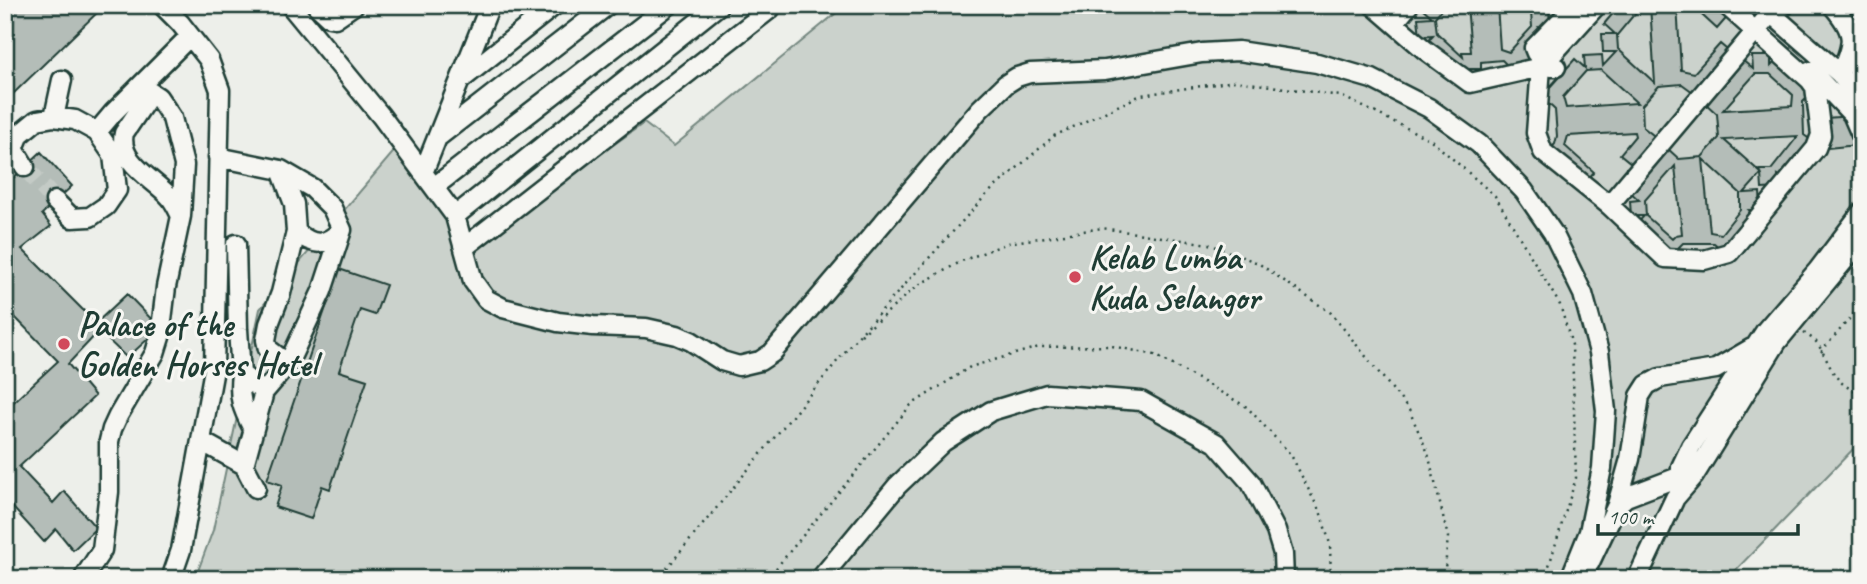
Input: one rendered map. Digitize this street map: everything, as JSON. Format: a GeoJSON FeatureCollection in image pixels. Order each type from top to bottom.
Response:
{"type":"FeatureCollection","features":[{"type":"Feature","properties":{"kind":"street"},"geometry":{"type":"LineString","coordinates":[[162,5],[209,60],[220,90],[214,369],[181,550],[170,579]]}},
{"type":"Feature","properties":{"kind":"street"},"geometry":{"type":"LineString","coordinates":[[290,5],[382,116],[455,216],[473,281],[486,299],[503,308],[558,322],[646,328],[677,335],[722,361],[739,366],[752,364],[772,353],[980,109],[1017,76],[1030,73],[1105,71],[1202,53],[1238,51],[1317,63],[1372,79],[1429,107],[1479,144],[1524,191],[1553,233],[1583,294],[1599,352],[1606,411],[1602,468],[1589,532],[1570,579]]}},
{"type":"Feature","properties":{"kind":"street"},"geometry":{"type":"LineString","coordinates":[[325,8],[329,18],[335,18],[354,5]]}},
{"type":"Feature","properties":{"kind":"street"},"geometry":{"type":"LineString","coordinates":[[460,80],[555,5]]}},
{"type":"Feature","properties":{"kind":"street"},"geometry":{"type":"LineString","coordinates":[[437,138],[608,5]]}},
{"type":"Feature","properties":{"kind":"street"},"geometry":{"type":"LineString","coordinates":[[429,180],[669,5]]}},
{"type":"Feature","properties":{"kind":"street"},"geometry":{"type":"LineString","coordinates":[[455,216],[719,5]]}},
{"type":"Feature","properties":{"kind":"street"},"geometry":{"type":"LineString","coordinates":[[1373,5],[1425,50],[1470,83],[1544,65],[1555,68],[1559,66],[1612,5]]}},
{"type":"Feature","properties":{"kind":"street"},"geometry":{"type":"LineString","coordinates":[[1394,23],[1409,5]]}},
{"type":"Feature","properties":{"kind":"street"},"geometry":{"type":"LineString","coordinates":[[1544,65],[1534,48],[1576,5]]}},
{"type":"Feature","properties":{"kind":"street"},"geometry":{"type":"LineString","coordinates":[[1597,5],[1544,65],[1536,133],[1543,152],[1609,205],[1665,258],[1704,260],[1729,253],[1816,148],[1821,135],[1815,87],[1771,14]]}},
{"type":"Feature","properties":{"kind":"street"},"geometry":{"type":"LineString","coordinates":[[1726,5],[1771,14],[1815,74],[1852,114],[1862,137]]}},
{"type":"Feature","properties":{"kind":"street"},"geometry":{"type":"LineString","coordinates":[[1734,5],[1771,14],[1840,74],[1862,103]]}},
{"type":"Feature","properties":{"kind":"street"},"geometry":{"type":"LineString","coordinates":[[1832,5],[1842,17],[1852,38],[1850,52],[1840,74]]}},
{"type":"Feature","properties":{"kind":"street"},"geometry":{"type":"LineString","coordinates":[[465,247],[770,6]]}},
{"type":"Feature","properties":{"kind":"street"},"geometry":{"type":"LineString","coordinates":[[429,180],[437,138],[492,8]]}},
{"type":"Feature","properties":{"kind":"street"},"geometry":{"type":"LineString","coordinates":[[1609,205],[1771,14]]}},
{"type":"Feature","properties":{"kind":"street"},"geometry":{"type":"LineString","coordinates":[[181,216],[171,198],[136,167],[124,147],[123,140],[146,89],[190,36]]}},
{"type":"Feature","properties":{"kind":"street"},"geometry":{"type":"LineString","coordinates":[[54,117],[62,80]]}},
{"type":"Feature","properties":{"kind":"street"},"geometry":{"type":"LineString","coordinates":[[97,132],[113,113],[146,89]]}},
{"type":"Feature","properties":{"kind":"street"},"geometry":{"type":"LineString","coordinates":[[83,579],[102,550],[109,492],[109,441],[112,429],[144,375],[160,337],[166,287],[181,216],[184,165],[172,118],[158,97],[146,89]]}},
{"type":"Feature","properties":{"kind":"street"},"geometry":{"type":"LineString","coordinates":[[24,167],[14,149],[20,134],[37,120],[54,117],[75,120],[97,132],[113,155],[117,190],[106,206],[90,217],[72,218],[55,201]]}},
{"type":"Feature","properties":{"kind":"street"},"geometry":{"type":"LineString","coordinates":[[218,157],[281,170],[312,188],[332,208],[342,230],[322,291],[288,364],[264,392],[244,465]]}},
{"type":"Feature","properties":{"kind":"street"},"geometry":{"type":"LineString","coordinates":[[281,170],[294,204],[296,232],[266,340],[268,349],[288,364]]}},
{"type":"Feature","properties":{"kind":"street"},"geometry":{"type":"LineString","coordinates":[[1683,483],[1681,467],[1691,446],[1766,330],[1818,270],[1862,212]]}},
{"type":"Feature","properties":{"kind":"street"},"geometry":{"type":"LineString","coordinates":[[296,232],[306,240],[321,244],[342,230]]}},
{"type":"Feature","properties":{"kind":"street"},"geometry":{"type":"LineString","coordinates":[[1637,579],[1683,483],[1777,342],[1862,239]]}},
{"type":"Feature","properties":{"kind":"street"},"geometry":{"type":"LineString","coordinates":[[236,244],[237,329],[241,374],[239,390],[242,408],[253,429]]}},
{"type":"Feature","properties":{"kind":"street"},"geometry":{"type":"LineString","coordinates":[[1582,579],[1617,505],[1630,459],[1640,396],[1647,385],[1660,378],[1716,369],[1757,345]]}},
{"type":"Feature","properties":{"kind":"street"},"geometry":{"type":"LineString","coordinates":[[241,374],[264,392]]}},
{"type":"Feature","properties":{"kind":"street"},"geometry":{"type":"LineString","coordinates":[[820,579],[897,486],[943,442],[991,411],[1047,394],[1141,401],[1216,443],[1251,483],[1276,531],[1283,554],[1284,579]]}},
{"type":"Feature","properties":{"kind":"street"},"geometry":{"type":"LineString","coordinates":[[201,441],[244,465],[256,488]]}},
{"type":"Feature","properties":{"kind":"street"},"geometry":{"type":"LineString","coordinates":[[1617,505],[1626,497],[1683,483]]}},
{"type":"Feature","properties":{"kind":"path"},"geometry":{"type":"LineString","coordinates":[[659,579],[853,342],[986,194],[1054,136],[1141,95],[1235,81],[1341,96],[1431,140],[1495,196],[1560,305],[1572,345],[1576,478],[1548,569],[1542,579]]}},
{"type":"Feature","properties":{"kind":"path"},"geometry":{"type":"LineString","coordinates":[[853,342],[920,284],[964,260],[1008,243],[1102,228],[1221,248],[1258,264],[1331,313],[1409,410],[1429,453],[1448,537],[1444,579]]}},
{"type":"Feature","properties":{"kind":"path"},"geometry":{"type":"LineString","coordinates":[[1821,352],[1862,304]]}},
{"type":"Feature","properties":{"kind":"path"},"geometry":{"type":"LineString","coordinates":[[1792,325],[1816,341],[1835,377],[1851,390],[1862,393]]}},
{"type":"Feature","properties":{"kind":"path"},"geometry":{"type":"LineString","coordinates":[[767,579],[911,405],[970,368],[1039,346],[1112,346],[1155,355],[1247,407],[1291,456],[1321,514],[1330,544],[1331,579]]}},
{"type":"Feature","properties":{"kind":"shaded area","name":"Kelab Lumba Kuda Selangor"},"geometry":{"type":"Polygon","coordinates":[[[846,5],[1862,5],[1862,440],[1727,579],[195,579],[213,530],[260,309],[396,149],[474,244],[644,123],[674,146],[846,5]]]}},
{"type":"Feature","properties":{"kind":"building"},"geometry":{"type":"Polygon","coordinates":[[[5,5],[99,5],[102,8],[14,93],[5,81],[5,5]]]}},
{"type":"Feature","properties":{"kind":"building"},"geometry":{"type":"Polygon","coordinates":[[[1445,5],[1435,17],[1437,33],[1463,57],[1462,52],[1471,52],[1467,5],[1497,5],[1500,49],[1509,52],[1532,27],[1531,12],[1523,5],[1538,5],[1534,9],[1549,9],[1550,26],[1539,27],[1550,37],[1516,74],[1502,60],[1481,62],[1481,69],[1467,69],[1459,78],[1424,45],[1433,35],[1420,36],[1418,18],[1432,17],[1421,7],[1445,5]]]}},
{"type":"Feature","properties":{"kind":"building"},"geometry":{"type":"Polygon","coordinates":[[[1620,5],[1642,5],[1617,35],[1618,49],[1655,83],[1650,5],[1677,5],[1681,70],[1694,73],[1720,44],[1732,54],[1697,95],[1682,84],[1659,86],[1642,105],[1643,127],[1658,139],[1636,167],[1620,154],[1635,136],[1634,132],[1568,136],[1565,146],[1594,172],[1582,186],[1547,153],[1555,144],[1557,136],[1555,110],[1541,97],[1575,59],[1585,68],[1584,56],[1602,55],[1603,66],[1616,52],[1603,52],[1602,34],[1615,34],[1604,24],[1620,5]],[[1601,70],[1586,71],[1563,97],[1566,108],[1637,103],[1601,70]]]}},
{"type":"Feature","properties":{"kind":"building"},"geometry":{"type":"Polygon","coordinates":[[[1691,5],[1720,5],[1730,14],[1717,29],[1691,5]]]}},
{"type":"Feature","properties":{"kind":"building"},"geometry":{"type":"Polygon","coordinates":[[[1752,56],[1771,56],[1771,66],[1780,57],[1815,90],[1803,105],[1804,135],[1815,143],[1784,180],[1778,176],[1779,188],[1762,189],[1761,174],[1744,193],[1760,192],[1761,210],[1749,210],[1757,217],[1727,254],[1714,243],[1683,243],[1667,259],[1633,228],[1644,216],[1631,216],[1630,201],[1639,200],[1629,191],[1667,148],[1679,159],[1702,157],[1719,138],[1717,114],[1705,103],[1742,60],[1753,69],[1752,56]],[[1755,74],[1723,110],[1792,106],[1793,95],[1770,74],[1755,74]],[[1798,136],[1724,140],[1761,173],[1760,170],[1771,170],[1798,136]],[[1703,159],[1710,232],[1721,234],[1740,210],[1740,193],[1703,159]],[[1675,166],[1645,200],[1646,216],[1672,239],[1682,234],[1675,166]]]}},
{"type":"Feature","properties":{"kind":"building"},"geometry":{"type":"Polygon","coordinates":[[[1854,116],[1857,145],[1828,148],[1825,118],[1854,116]]]}},
{"type":"Feature","properties":{"kind":"building","name":"Palace of the Golden Horses Hotel"},"geometry":{"type":"Polygon","coordinates":[[[41,152],[72,186],[42,214],[51,226],[22,249],[96,323],[127,294],[160,328],[127,358],[99,331],[68,364],[95,396],[19,467],[53,503],[64,491],[96,528],[73,550],[56,529],[44,542],[5,499],[5,410],[58,361],[5,307],[5,176],[10,181],[41,152]]]}},
{"type":"Feature","properties":{"kind":"building"},"geometry":{"type":"Polygon","coordinates":[[[339,269],[386,285],[375,315],[360,310],[339,371],[367,380],[330,489],[322,486],[311,519],[275,507],[282,485],[267,480],[339,269]]]}},
{"type":"Feature","properties":{"kind":"tunnel"},"geometry":{"type":"LineString","coordinates":[[25,167],[55,201]]}},
{"type":"Feature","properties":{"kind":"place","name":"Kelab Lumba Kuda Selangor"},"geometry":{"type":"Point","coordinates":[1075,277]}},
{"type":"Feature","properties":{"kind":"place","name":"Palace of the Golden Horses Hotel"},"geometry":{"type":"Point","coordinates":[64,344]}}]}
